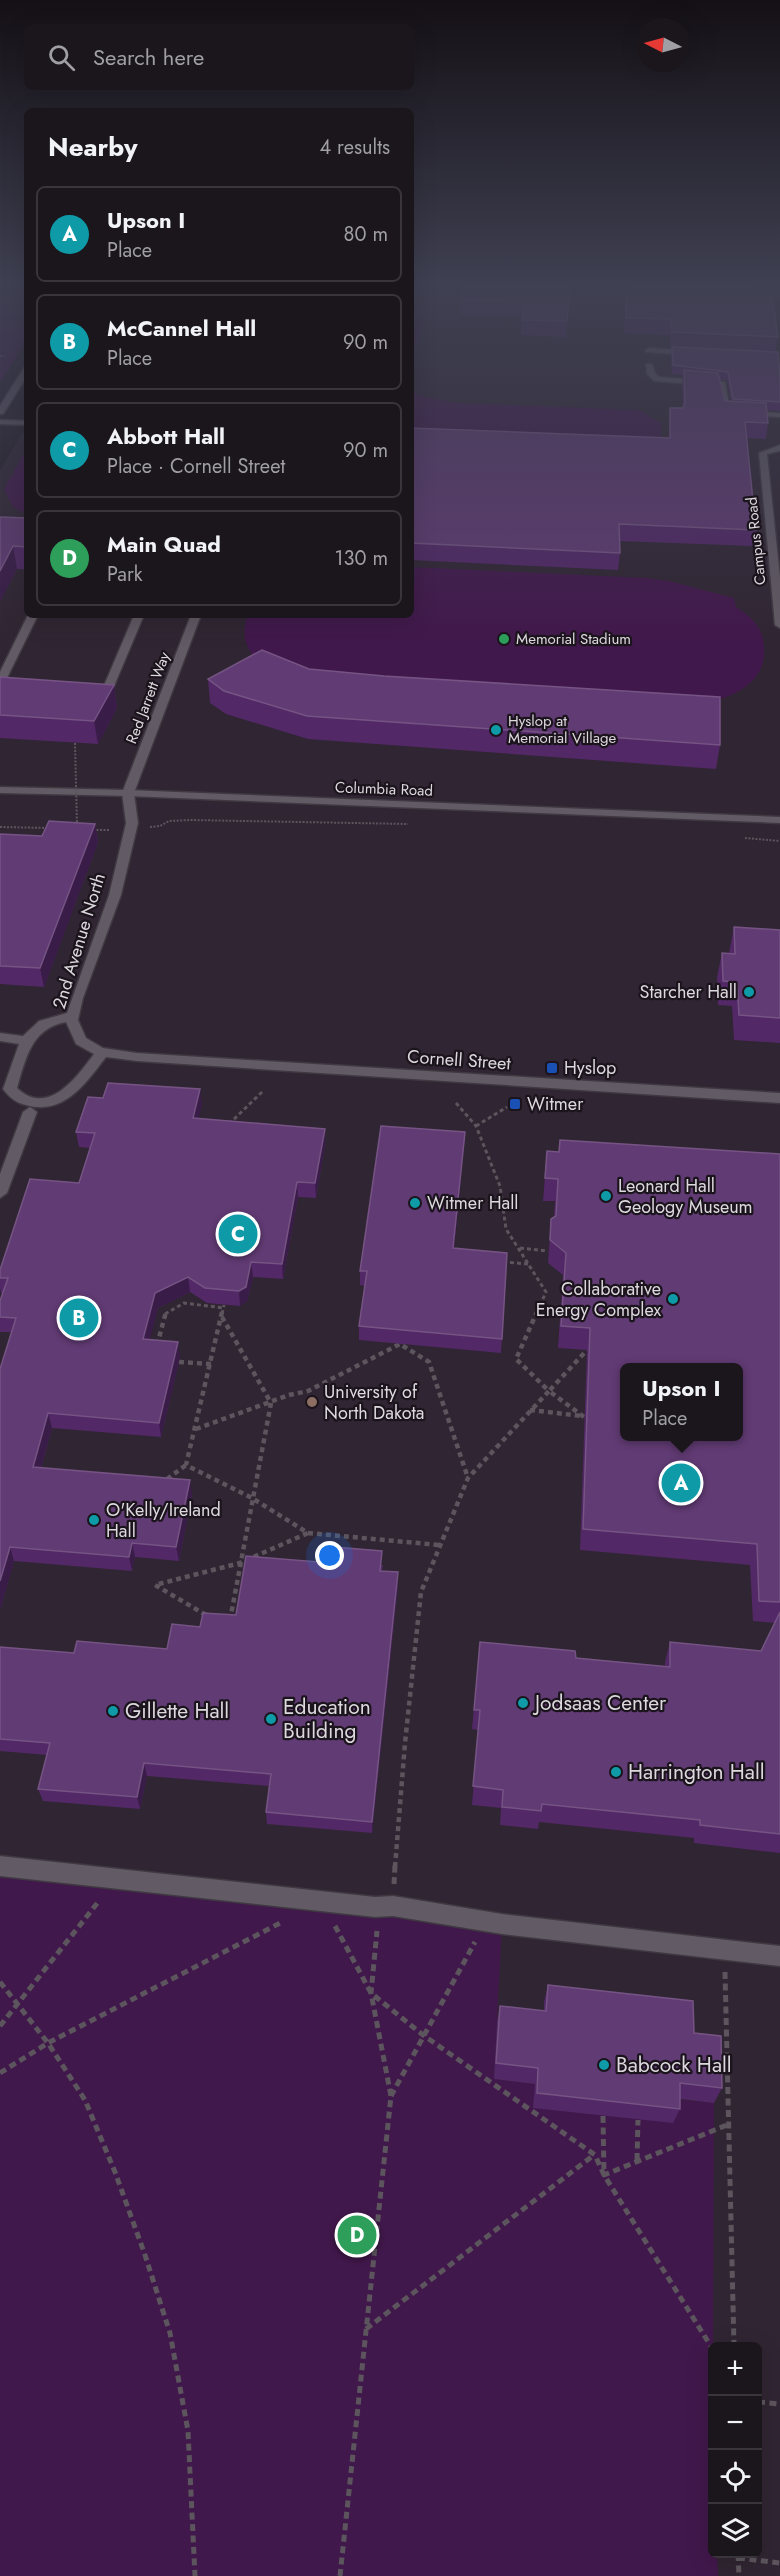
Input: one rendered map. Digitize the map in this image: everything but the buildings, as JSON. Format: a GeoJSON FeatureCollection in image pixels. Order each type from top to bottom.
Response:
{"type":"FeatureCollection","features":[{"type":"Feature","properties":{"kind":"street"},"geometry":{"type":"LineString","coordinates":[[725,406],[726,412],[780,415]]}},
{"type":"Feature","properties":{"kind":"street"},"geometry":{"type":"LineString","coordinates":[[0,422],[24,423]]}},
{"type":"Feature","properties":{"kind":"street","name":"Campus Road"},"geometry":{"type":"LineString","coordinates":[[780,448],[763,453],[780,625]]}},
{"type":"Feature","properties":{"kind":"street"},"geometry":{"type":"LineString","coordinates":[[3,684],[32,618]]}},
{"type":"Feature","properties":{"kind":"street"},"geometry":{"type":"LineString","coordinates":[[84,690],[107,691],[138,618]]}},
{"type":"Feature","properties":{"kind":"street","name":"Red Jarrett Way"},"geometry":{"type":"LineString","coordinates":[[128,793],[195,618]]}},
{"type":"Feature","properties":{"kind":"street","name":"Columbia Road"},"geometry":{"type":"LineString","coordinates":[[0,790],[128,793],[780,820]]}},
{"type":"Feature","properties":{"kind":"street","name":"2nd Avenue North"},"geometry":{"type":"LineString","coordinates":[[128,793],[132,823],[115,895],[77,998],[72,1020],[81,1041],[103,1052],[137,1057]]}},
{"type":"Feature","properties":{"kind":"street","name":"Columbia Road"},"geometry":{"type":"LineString","coordinates":[[639,815],[780,827]]}},
{"type":"Feature","properties":{"kind":"street"},"geometry":{"type":"LineString","coordinates":[[73,1016],[53,1019],[39,1025],[26,1041],[10,1089],[18,1098],[31,1102],[45,1103],[59,1100],[71,1091],[103,1052]]}},
{"type":"Feature","properties":{"kind":"street"},"geometry":{"type":"LineString","coordinates":[[0,1036],[26,1041]]}},
{"type":"Feature","properties":{"kind":"street","name":"Cornell Street"},"geometry":{"type":"LineString","coordinates":[[137,1057],[780,1098]]}},
{"type":"Feature","properties":{"kind":"street"},"geometry":{"type":"LineString","coordinates":[[0,1193],[30,1112]]}},
{"type":"Feature","properties":{"kind":"street"},"geometry":{"type":"LineString","coordinates":[[0,1866],[384,1906],[486,1922],[780,1956]]}},
{"type":"Feature","properties":{"kind":"path"},"geometry":{"type":"LineString","coordinates":[[69,829],[79,828],[75,743]]}},
{"type":"Feature","properties":{"kind":"path"},"geometry":{"type":"LineString","coordinates":[[160,826],[169,821],[216,821]]}},
{"type":"Feature","properties":{"kind":"path"},"geometry":{"type":"LineString","coordinates":[[0,827],[57,829]]}},
{"type":"Feature","properties":{"kind":"path"},"geometry":{"type":"LineString","coordinates":[[91,830],[103,830]]}},
{"type":"Feature","properties":{"kind":"path"},"geometry":{"type":"LineString","coordinates":[[223,1130],[263,1090]]}},
{"type":"Feature","properties":{"kind":"path"},"geometry":{"type":"LineString","coordinates":[[456,1103],[476,1126],[500,1185],[506,1229],[546,1292],[516,1359],[549,1390],[584,1417],[529,1410]]}},
{"type":"Feature","properties":{"kind":"path"},"geometry":{"type":"LineString","coordinates":[[476,1126],[507,1107]]}},
{"type":"Feature","properties":{"kind":"path"},"geometry":{"type":"LineString","coordinates":[[519,1248],[548,1251]]}},
{"type":"Feature","properties":{"kind":"path"},"geometry":{"type":"LineString","coordinates":[[496,1262],[529,1264]]}},
{"type":"Feature","properties":{"kind":"path"},"geometry":{"type":"LineString","coordinates":[[168,1302],[175,1308]]}},
{"type":"Feature","properties":{"kind":"path"},"geometry":{"type":"LineString","coordinates":[[154,1355],[165,1313],[184,1303],[224,1306],[186,1465],[161,1484]]}},
{"type":"Feature","properties":{"kind":"path"},"geometry":{"type":"LineString","coordinates":[[222,1317],[271,1402],[228,1628]]}},
{"type":"Feature","properties":{"kind":"path"},"geometry":{"type":"LineString","coordinates":[[195,1429],[308,1391],[400,1344],[429,1362],[468,1478]]}},
{"type":"Feature","properties":{"kind":"path"},"geometry":{"type":"LineString","coordinates":[[340,2576],[391,2096],[371,1993],[377,1932],[384,1906],[405,1743],[421,1592],[468,1478],[587,1350]]}},
{"type":"Feature","properties":{"kind":"path"},"geometry":{"type":"LineString","coordinates":[[179,1362],[211,1364]]}},
{"type":"Feature","properties":{"kind":"path"},"geometry":{"type":"LineString","coordinates":[[186,1465],[252,1498],[308,1533],[439,1545]]}},
{"type":"Feature","properties":{"kind":"path"},"geometry":{"type":"LineString","coordinates":[[210,1617],[155,1585],[240,1563],[308,1533]]}},
{"type":"Feature","properties":{"kind":"path"},"geometry":{"type":"LineString","coordinates":[[0,2025],[116,1879]]}},
{"type":"Feature","properties":{"kind":"path"},"geometry":{"type":"LineString","coordinates":[[0,2073],[48,2043],[322,1901],[371,1993],[423,2035],[595,2155],[604,2175],[708,2342]]}},
{"type":"Feature","properties":{"kind":"path"},"geometry":{"type":"LineString","coordinates":[[391,2096],[486,1922]]}},
{"type":"Feature","properties":{"kind":"path"},"geometry":{"type":"LineString","coordinates":[[724,1950],[734,2342]]}},
{"type":"Feature","properties":{"kind":"path"},"geometry":{"type":"LineString","coordinates":[[0,1982],[48,2043],[84,2100],[116,2172],[170,2332],[188,2431],[195,2576]]}},
{"type":"Feature","properties":{"kind":"path"},"geometry":{"type":"LineString","coordinates":[[603,2116],[604,2175]]}},
{"type":"Feature","properties":{"kind":"path"},"geometry":{"type":"LineString","coordinates":[[637,2160],[638,2120]]}},
{"type":"Feature","properties":{"kind":"path"},"geometry":{"type":"LineString","coordinates":[[604,2175],[727,2125]]}},
{"type":"Feature","properties":{"kind":"path"},"geometry":{"type":"LineString","coordinates":[[366,2329],[595,2155]]}},
{"type":"Feature","properties":{"kind":"path"},"geometry":{"type":"LineString","coordinates":[[762,2402],[780,2404]]}},
{"type":"Feature","properties":{"kind":"path"},"geometry":{"type":"LineString","coordinates":[[738,2558],[739,2576]]}},
{"type":"Feature","properties":{"kind":"path"},"geometry":{"type":"LineString","coordinates":[[750,2558],[780,2563]]}},
{"type":"Feature","properties":{"kind":"shaded area","name":"University of North Dakota"},"geometry":{"type":"Polygon","coordinates":[[[414,406],[780,406],[780,2576],[0,2576],[0,471],[22,433],[24,433],[24,618],[414,618],[414,406]]]}},
{"type":"Feature","properties":{"kind":"shaded area"},"geometry":{"type":"Polygon","coordinates":[[[414,406],[541,406],[639,410],[661,423],[661,454],[414,444],[414,406]]]}},
{"type":"Feature","properties":{"kind":"shaded area"},"geometry":{"type":"Polygon","coordinates":[[[24,455],[24,512],[13,507],[4,489],[24,455]]]}},
{"type":"Feature","properties":{"kind":"shaded area","name":"Memorial Stadium"},"geometry":{"type":"Polygon","coordinates":[[[414,567],[645,578],[669,581],[734,598],[736,607],[752,619],[759,628],[764,647],[762,666],[753,680],[740,691],[703,704],[648,711],[260,664],[251,653],[246,641],[247,618],[414,618],[414,567]]]}},
{"type":"Feature","properties":{"kind":"shaded area"},"geometry":{"type":"Polygon","coordinates":[[[0,1866],[502,1924],[494,2079],[535,2084],[534,2108],[673,2099],[714,2103],[713,2342],[708,2342],[708,2558],[717,2558],[718,2576],[0,2576],[0,1866]]]}},
{"type":"Feature","properties":{"kind":"place","name":"Memorial Stadium"},"geometry":{"type":"Point","coordinates":[504,639]}},
{"type":"Feature","properties":{"kind":"place","name":"Hyslop at Memorial Village"},"geometry":{"type":"Point","coordinates":[496,730]}},
{"type":"Feature","properties":{"kind":"place","name":"Starcher Hall"},"geometry":{"type":"Point","coordinates":[749,992]}},
{"type":"Feature","properties":{"kind":"place","name":"Hyslop"},"geometry":{"type":"Point","coordinates":[552,1068]}},
{"type":"Feature","properties":{"kind":"place","name":"Witmer"},"geometry":{"type":"Point","coordinates":[515,1104]}},
{"type":"Feature","properties":{"kind":"place","name":"Leonard Hall Geology Museum"},"geometry":{"type":"Point","coordinates":[606,1196]}},
{"type":"Feature","properties":{"kind":"place","name":"Witmer Hall"},"geometry":{"type":"Point","coordinates":[415,1203]}},
{"type":"Feature","properties":{"kind":"place","name":"Abbott Hall"},"geometry":{"type":"Point","coordinates":[238,1234]}},
{"type":"Feature","properties":{"kind":"place","name":"Collaborative Energy Complex"},"geometry":{"type":"Point","coordinates":[673,1299]}},
{"type":"Feature","properties":{"kind":"place","name":"McCannel Hall"},"geometry":{"type":"Point","coordinates":[79,1318]}},
{"type":"Feature","properties":{"kind":"place","name":"University of North Dakota"},"geometry":{"type":"Point","coordinates":[312,1402]}},
{"type":"Feature","properties":{"kind":"place","name":"Upson I"},"geometry":{"type":"Point","coordinates":[681,1483]}},
{"type":"Feature","properties":{"kind":"place","name":"O'Kelly/Ireland Hall"},"geometry":{"type":"Point","coordinates":[94,1520]}},
{"type":"Feature","properties":{"kind":"place","name":"Jodsaas Center"},"geometry":{"type":"Point","coordinates":[523,1703]}},
{"type":"Feature","properties":{"kind":"place","name":"Gillette Hall"},"geometry":{"type":"Point","coordinates":[113,1711]}},
{"type":"Feature","properties":{"kind":"place","name":"Education Building"},"geometry":{"type":"Point","coordinates":[271,1719]}},
{"type":"Feature","properties":{"kind":"place","name":"Harrington Hall"},"geometry":{"type":"Point","coordinates":[616,1772]}},
{"type":"Feature","properties":{"kind":"place","name":"Babcock Hall"},"geometry":{"type":"Point","coordinates":[604,2065]}},
{"type":"Feature","properties":{"kind":"place","name":"Main Quad"},"geometry":{"type":"Point","coordinates":[357,2235]}}]}
